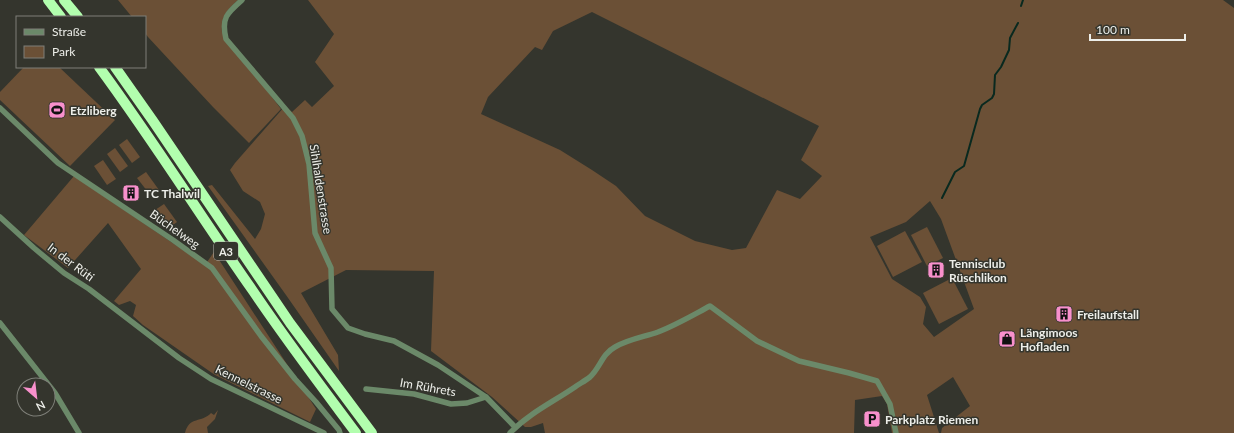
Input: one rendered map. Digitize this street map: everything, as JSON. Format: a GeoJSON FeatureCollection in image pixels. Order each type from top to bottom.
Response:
{"type":"FeatureCollection","features":[{"type":"Feature","properties":{"kind":"highway"},"geometry":{"type":"LineString","coordinates":[[48,0],[60,16]]}},
{"type":"Feature","properties":{"kind":"highway"},"geometry":{"type":"LineString","coordinates":[[64,0],[77,16]]}},
{"type":"Feature","properties":{"kind":"highway","name":"A3"},"geometry":{"type":"LineString","coordinates":[[100,68],[258,298],[356,433]]}},
{"type":"Feature","properties":{"kind":"highway","name":"A3"},"geometry":{"type":"LineString","coordinates":[[116,68],[286,316],[372,433]]}},
{"type":"Feature","properties":{"kind":"street","name":"Sihlhaldenstrasse"},"geometry":{"type":"LineString","coordinates":[[242,0],[229,11],[225,19],[223,28],[226,39],[294,118],[302,136],[309,164],[315,233],[331,268],[332,310],[348,328],[394,341],[438,365],[486,397],[515,427]]}},
{"type":"Feature","properties":{"kind":"street","name":"Büchelweg"},"geometry":{"type":"LineString","coordinates":[[0,108],[58,162],[212,268],[261,336],[340,433]]}},
{"type":"Feature","properties":{"kind":"street","name":"In der Rüti"},"geometry":{"type":"LineString","coordinates":[[0,217],[64,273],[89,289],[168,350]]}},
{"type":"Feature","properties":{"kind":"street"},"geometry":{"type":"LineString","coordinates":[[510,433],[515,427],[535,412],[556,400],[591,376],[604,356],[613,348],[676,324],[710,306],[757,341],[799,362],[849,372],[877,381],[890,404],[896,433]]}},
{"type":"Feature","properties":{"kind":"street"},"geometry":{"type":"LineString","coordinates":[[0,323],[55,393],[79,433]]}},
{"type":"Feature","properties":{"kind":"street","name":"Kennelstrasse"},"geometry":{"type":"LineString","coordinates":[[168,350],[211,379],[324,433]]}},
{"type":"Feature","properties":{"kind":"street","name":"Im Rührets"},"geometry":{"type":"LineString","coordinates":[[366,389],[414,394],[451,404],[467,403],[486,397]]}},
{"type":"Feature","properties":{"kind":"green space"},"geometry":{"type":"Polygon","coordinates":[[[118,0],[238,0],[224,17],[222,32],[281,109],[249,143],[213,107],[148,37],[146,34],[146,16],[131,16],[118,0]]]}},
{"type":"Feature","properties":{"kind":"green space"},"geometry":{"type":"Polygon","coordinates":[[[308,0],[1223,0],[1234,8],[1234,433],[941,433],[942,428],[970,406],[953,377],[927,395],[939,433],[892,433],[887,404],[882,396],[855,400],[854,433],[545,433],[543,423],[531,427],[525,427],[492,397],[431,351],[434,271],[346,270],[301,293],[338,355],[339,371],[208,186],[212,185],[255,239],[261,229],[265,214],[260,202],[243,191],[230,170],[285,106],[292,112],[305,100],[312,107],[334,86],[315,62],[334,34],[308,0]],[[592,12],[553,31],[542,50],[535,47],[488,97],[481,114],[560,150],[616,186],[645,216],[695,241],[732,250],[746,248],[777,190],[800,199],[822,176],[801,160],[819,126],[592,12]],[[930,201],[906,222],[870,237],[892,279],[920,297],[926,307],[923,324],[934,337],[974,309],[941,219],[930,201]]]}},
{"type":"Feature","properties":{"kind":"green space","name":"Etzliberg"},"geometry":{"type":"Polygon","coordinates":[[[23,68],[60,68],[115,120],[70,166],[0,100],[0,92],[23,68]]]}},
{"type":"Feature","properties":{"kind":"green space"},"geometry":{"type":"Polygon","coordinates":[[[127,139],[140,157],[132,163],[119,145],[127,139]]]}},
{"type":"Feature","properties":{"kind":"green space"},"geometry":{"type":"Polygon","coordinates":[[[115,148],[128,166],[120,172],[107,154],[115,148]]]}},
{"type":"Feature","properties":{"kind":"green space"},"geometry":{"type":"Polygon","coordinates":[[[103,160],[116,179],[107,185],[94,166],[103,160]]]}},
{"type":"Feature","properties":{"kind":"green space"},"geometry":{"type":"Polygon","coordinates":[[[146,172],[159,190],[151,196],[137,178],[146,172]]]}},
{"type":"Feature","properties":{"kind":"green space"},"geometry":{"type":"Polygon","coordinates":[[[74,176],[205,265],[214,252],[316,409],[310,422],[215,375],[143,325],[133,316],[136,305],[130,301],[119,305],[114,301],[141,269],[108,223],[68,268],[24,235],[74,176]]]}},
{"type":"Feature","properties":{"kind":"green space"},"geometry":{"type":"Polygon","coordinates":[[[164,204],[177,222],[169,228],[155,210],[164,204]]]}},
{"type":"Feature","properties":{"kind":"green space"},"geometry":{"type":"Polygon","coordinates":[[[927,227],[943,258],[927,266],[911,235],[927,227]]]}},
{"type":"Feature","properties":{"kind":"green space"},"geometry":{"type":"Polygon","coordinates":[[[905,231],[922,262],[893,277],[877,246],[905,231]]]}},
{"type":"Feature","properties":{"kind":"green space"},"geometry":{"type":"Polygon","coordinates":[[[952,278],[968,309],[939,324],[923,293],[952,278]]]}},
{"type":"Feature","properties":{"kind":"green space"},"geometry":{"type":"Polygon","coordinates":[[[218,410],[215,419],[207,427],[208,433],[185,433],[189,424],[204,418],[211,413],[214,415],[218,410]]]}},
{"type":"Feature","properties":{"kind":"waterway"},"geometry":{"type":"LineString","coordinates":[[1021,6],[1023,0]]}},
{"type":"Feature","properties":{"kind":"waterway"},"geometry":{"type":"LineString","coordinates":[[942,198],[955,172],[964,166],[980,109],[982,105],[992,98],[994,94],[995,75],[1001,67],[1009,50],[1010,38],[1018,23]]}},
{"type":"Feature","properties":{"kind":"place","name":"Etzliberg"},"geometry":{"type":"Point","coordinates":[57,110]}},
{"type":"Feature","properties":{"kind":"place","name":"TC Thalwil"},"geometry":{"type":"Point","coordinates":[131,193]}},
{"type":"Feature","properties":{"kind":"place","name":"Tennisclub Rüschlikon"},"geometry":{"type":"Point","coordinates":[936,270]}},
{"type":"Feature","properties":{"kind":"place","name":"Freilaufstall"},"geometry":{"type":"Point","coordinates":[1064,314]}},
{"type":"Feature","properties":{"kind":"place","name":"Längimoos Hofladen"},"geometry":{"type":"Point","coordinates":[1007,339]}},
{"type":"Feature","properties":{"kind":"place","name":"Parkplatz Riemen"},"geometry":{"type":"Point","coordinates":[872,419]}}]}
